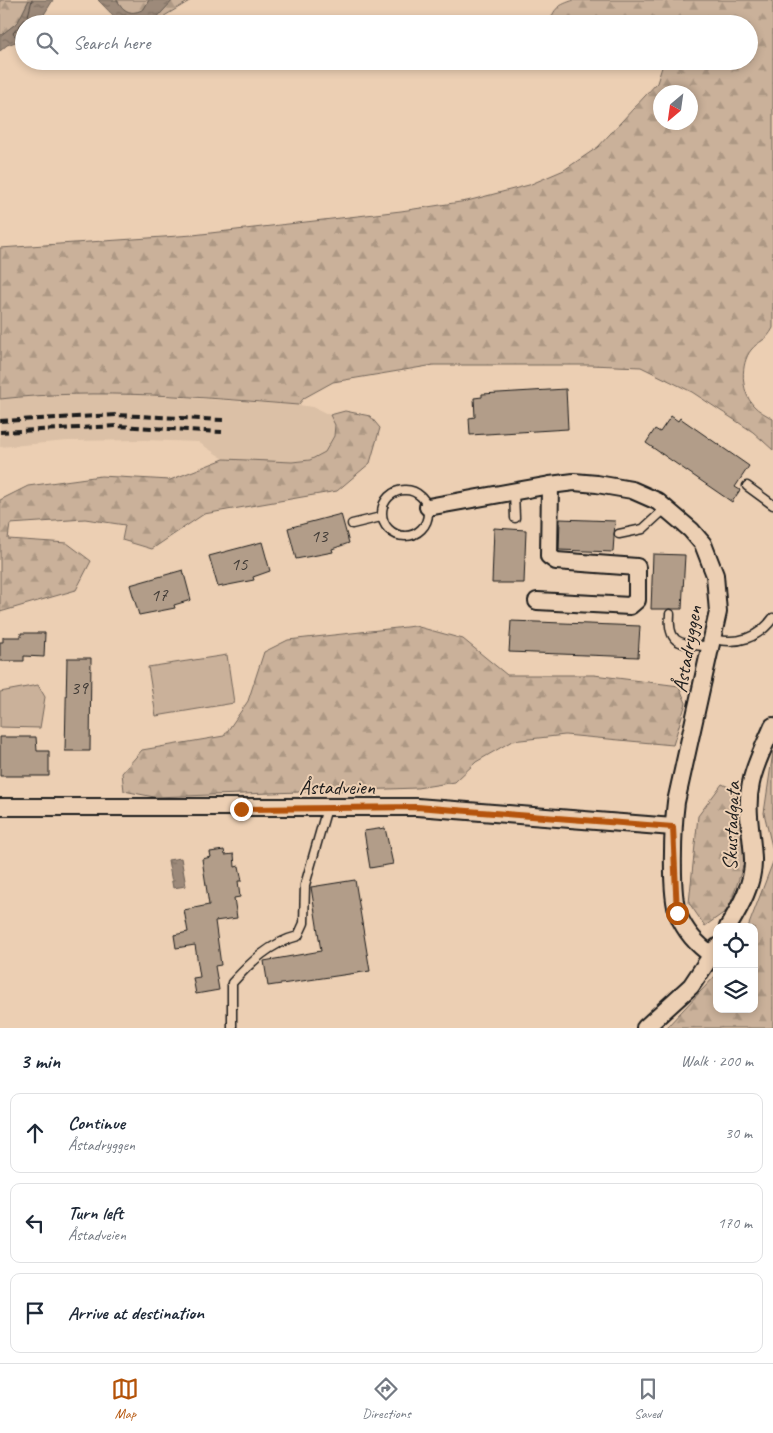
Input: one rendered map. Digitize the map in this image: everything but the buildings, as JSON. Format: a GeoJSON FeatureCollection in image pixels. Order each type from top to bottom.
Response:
{"type":"FeatureCollection","features":[{"type":"Feature","properties":{"kind":"street","name":"Åstadryggen"},"geometry":{"type":"LineString","coordinates":[[428,507],[574,482],[632,490],[667,507],[703,544],[715,575],[718,612],[673,827],[677,913],[697,946],[713,951]]}},
{"type":"Feature","properties":{"kind":"street"},"geometry":{"type":"LineString","coordinates":[[537,602],[630,606],[637,600],[637,567],[556,562],[549,556],[550,485]]}},
{"type":"Feature","properties":{"kind":"street","name":"Skustadgata"},"geometry":{"type":"LineString","coordinates":[[730,923],[750,884],[753,861],[748,820],[750,784],[773,726]]}},
{"type":"Feature","properties":{"kind":"street","name":"Åstadveien"},"geometry":{"type":"LineString","coordinates":[[0,807],[417,807],[673,827]]}},
{"type":"Feature","properties":{"kind":"street"},"geometry":{"type":"LineString","coordinates":[[645,1028],[690,986],[713,952]]}},
{"type":"Feature","properties":{"kind":"lane"},"geometry":{"type":"LineString","coordinates":[[747,486],[773,505]]}},
{"type":"Feature","properties":{"kind":"lane"},"geometry":{"type":"LineString","coordinates":[[398,490],[410,490],[416,493],[423,497],[428,507],[428,516],[423,528],[414,535],[401,536],[392,533],[386,527],[381,517],[386,498],[398,490]]}},
{"type":"Feature","properties":{"kind":"lane"},"geometry":{"type":"LineString","coordinates":[[514,492],[515,518]]}},
{"type":"Feature","properties":{"kind":"lane"},"geometry":{"type":"LineString","coordinates":[[619,534],[643,529],[667,507]]}},
{"type":"Feature","properties":{"kind":"lane"},"geometry":{"type":"LineString","coordinates":[[352,524],[381,517]]}},
{"type":"Feature","properties":{"kind":"lane"},"geometry":{"type":"LineString","coordinates":[[670,614],[668,628],[670,636],[676,641],[713,643],[740,642],[756,634],[773,618]]}},
{"type":"Feature","properties":{"kind":"lane"},"geometry":{"type":"LineString","coordinates":[[232,1028],[232,983],[254,959],[284,939],[298,936],[304,923],[305,885],[328,808]]}},
{"type":"Feature","properties":{"kind":"shaded area"},"geometry":{"type":"Polygon","coordinates":[[[38,394],[129,394],[313,407],[330,415],[335,425],[334,436],[325,452],[310,460],[292,462],[224,459],[198,442],[145,440],[67,441],[0,447],[0,399],[38,394]]]}},
{"type":"Feature","properties":{"kind":"green space"},"geometry":{"type":"Polygon","coordinates":[[[0,0],[29,0],[22,15],[15,15],[15,24],[0,36],[0,0]]]}},
{"type":"Feature","properties":{"kind":"green space"},"geometry":{"type":"Polygon","coordinates":[[[117,0],[149,0],[144,9],[128,12],[117,0]]]}},
{"type":"Feature","properties":{"kind":"green space"},"geometry":{"type":"Polygon","coordinates":[[[173,0],[191,0],[166,15],[159,15],[173,0]]]}},
{"type":"Feature","properties":{"kind":"green space"},"geometry":{"type":"Polygon","coordinates":[[[574,0],[773,0],[773,328],[768,336],[754,347],[747,356],[743,378],[746,392],[753,405],[773,419],[773,450],[753,432],[692,392],[641,367],[590,365],[434,365],[333,382],[304,398],[298,405],[112,394],[74,394],[0,399],[0,248],[193,235],[401,211],[467,201],[529,185],[564,170],[598,147],[653,87],[653,130],[698,130],[698,85],[655,85],[661,70],[758,70],[758,15],[553,15],[557,8],[574,0]]]}},
{"type":"Feature","properties":{"kind":"green space"},"geometry":{"type":"Polygon","coordinates":[[[345,411],[370,416],[380,428],[370,463],[337,491],[204,514],[152,549],[122,540],[125,525],[85,519],[10,524],[8,539],[67,543],[91,561],[76,590],[0,612],[0,500],[28,486],[101,476],[170,480],[224,459],[292,462],[310,460],[325,452],[334,436],[335,425],[330,415],[345,411]]]}},
{"type":"Feature","properties":{"kind":"green space"},"geometry":{"type":"Polygon","coordinates":[[[415,626],[463,639],[507,675],[594,675],[679,686],[686,703],[673,745],[565,735],[512,741],[476,762],[455,782],[417,788],[154,797],[124,791],[122,773],[142,750],[224,736],[248,701],[264,652],[288,640],[415,626]]]}},
{"type":"Feature","properties":{"kind":"green space"},"geometry":{"type":"Polygon","coordinates":[[[227,655],[234,703],[156,716],[148,667],[227,655]]]}},
{"type":"Feature","properties":{"kind":"green space"},"geometry":{"type":"Polygon","coordinates":[[[38,685],[45,697],[40,728],[0,727],[0,692],[38,685]]]}},
{"type":"Feature","properties":{"kind":"green space"},"geometry":{"type":"Polygon","coordinates":[[[773,752],[773,851],[764,813],[773,752]]]}},
{"type":"Feature","properties":{"kind":"green space"},"geometry":{"type":"Polygon","coordinates":[[[722,784],[741,793],[745,860],[729,909],[705,926],[689,903],[698,816],[722,784]]]}},
{"type":"Feature","properties":{"kind":"green space"},"geometry":{"type":"Polygon","coordinates":[[[773,862],[773,1028],[666,1028],[713,978],[713,1013],[758,1013],[758,923],[750,923],[773,862]]]}},
{"type":"Feature","properties":{"kind":"water"},"geometry":{"type":"Polygon","coordinates":[[[29,0],[53,0],[44,15],[22,15],[29,0]]]}},
{"type":"Feature","properties":{"kind":"water"},"geometry":{"type":"Polygon","coordinates":[[[98,0],[117,0],[128,12],[135,12],[144,9],[149,0],[173,0],[159,15],[113,15],[98,0]]]}},
{"type":"Feature","properties":{"kind":"water"},"geometry":{"type":"Polygon","coordinates":[[[15,24],[15,42],[7,45],[0,51],[0,36],[15,24]]]}},
{"type":"Feature","properties":{"kind":"water"},"geometry":{"type":"Polygon","coordinates":[[[181,858],[186,886],[173,888],[168,860],[181,858]]]}},
{"type":"Feature","properties":{"kind":"railway"},"geometry":{"type":"LineString","coordinates":[[0,421],[116,415],[223,420]]}},
{"type":"Feature","properties":{"kind":"railway"},"geometry":{"type":"LineString","coordinates":[[0,432],[117,426],[222,432]]}},
{"type":"Feature","properties":{"kind":"route"},"geometry":{"type":"LineString","coordinates":[[241,809],[417,807],[673,827],[677,913]]}}]}
